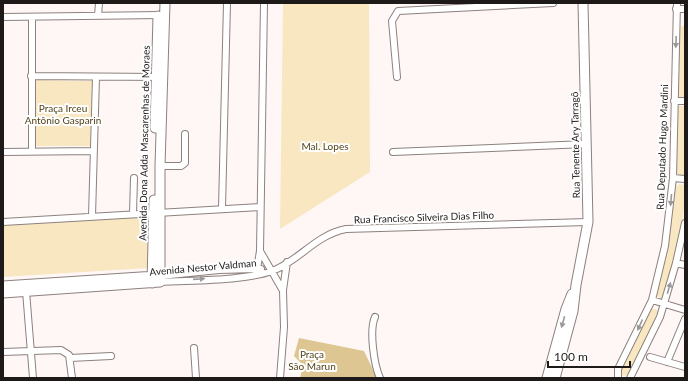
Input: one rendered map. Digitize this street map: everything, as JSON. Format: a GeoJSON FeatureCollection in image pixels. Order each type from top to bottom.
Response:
{"type":"FeatureCollection","features":[{"type":"Feature","properties":{"kind":"main road","name":"Avenida Dona Adda Mascarenhas de Moraes"},"geometry":{"type":"LineString","coordinates":[[156,279],[156,212],[161,16],[158,3]]}},
{"type":"Feature","properties":{"kind":"main road","name":"Avenida Dona Adda Mascarenhas de Moraes"},"geometry":{"type":"LineString","coordinates":[[161,16],[165,3]]}},
{"type":"Feature","properties":{"kind":"main road","name":"Rua Tenente Ary Tarragô"},"geometry":{"type":"LineString","coordinates":[[555,378],[573,311],[576,285],[588,222],[583,3]]}},
{"type":"Feature","properties":{"kind":"main road","name":"Avenida Dona Adda Mascarenhas de Moraes"},"geometry":{"type":"LineString","coordinates":[[156,212],[160,166],[159,77]]}},
{"type":"Feature","properties":{"kind":"main road","name":"Avenida Nestor Valdman"},"geometry":{"type":"LineString","coordinates":[[3,286],[156,279]]}},
{"type":"Feature","properties":{"kind":"main road","name":"Avenida Nestor Valdman"},"geometry":{"type":"LineString","coordinates":[[3,293],[156,279]]}},
{"type":"Feature","properties":{"kind":"main road","name":"Rua Tenente Ary Tarragô"},"geometry":{"type":"LineString","coordinates":[[547,378],[566,309],[576,285]]}},
{"type":"Feature","properties":{"kind":"street"},"geometry":{"type":"LineString","coordinates":[[98,16],[99,3]]}},
{"type":"Feature","properties":{"kind":"street"},"geometry":{"type":"LineString","coordinates":[[222,208],[227,3]]}},
{"type":"Feature","properties":{"kind":"street"},"geometry":{"type":"LineString","coordinates":[[256,272],[260,251],[264,3]]}},
{"type":"Feature","properties":{"kind":"street"},"geometry":{"type":"LineString","coordinates":[[397,77],[392,21],[398,11],[553,3]]}},
{"type":"Feature","properties":{"kind":"street"},"geometry":{"type":"LineString","coordinates":[[677,6],[685,9]]}},
{"type":"Feature","properties":{"kind":"street","name":"Rua Deputado Hugo Mardini"},"geometry":{"type":"LineString","coordinates":[[618,377],[618,369],[652,300],[666,246],[673,178],[677,6]]}},
{"type":"Feature","properties":{"kind":"street"},"geometry":{"type":"LineString","coordinates":[[3,17],[161,16]]}},
{"type":"Feature","properties":{"kind":"street"},"geometry":{"type":"LineString","coordinates":[[32,17],[32,151]]}},
{"type":"Feature","properties":{"kind":"street"},"geometry":{"type":"LineString","coordinates":[[31,76],[159,77]]}},
{"type":"Feature","properties":{"kind":"street"},"geometry":{"type":"LineString","coordinates":[[92,216],[96,77]]}},
{"type":"Feature","properties":{"kind":"street"},"geometry":{"type":"LineString","coordinates":[[674,101],[685,101]]}},
{"type":"Feature","properties":{"kind":"street"},"geometry":{"type":"LineString","coordinates":[[160,166],[181,166],[185,163],[185,134]]}},
{"type":"Feature","properties":{"kind":"street"},"geometry":{"type":"LineString","coordinates":[[393,152],[586,144]]}},
{"type":"Feature","properties":{"kind":"street"},"geometry":{"type":"LineString","coordinates":[[3,152],[93,151]]}},
{"type":"Feature","properties":{"kind":"street"},"geometry":{"type":"LineString","coordinates":[[133,214],[134,178]]}},
{"type":"Feature","properties":{"kind":"street"},"geometry":{"type":"LineString","coordinates":[[673,178],[685,179]]}},
{"type":"Feature","properties":{"kind":"street"},"geometry":{"type":"LineString","coordinates":[[3,222],[222,208],[260,207]]}},
{"type":"Feature","properties":{"kind":"street","name":"Rua Francisco Silveira Dias Filho"},"geometry":{"type":"LineString","coordinates":[[272,271],[328,235],[346,229],[588,222]]}},
{"type":"Feature","properties":{"kind":"street"},"geometry":{"type":"LineString","coordinates":[[630,378],[650,341],[664,304],[676,263],[685,223]]}},
{"type":"Feature","properties":{"kind":"street"},"geometry":{"type":"LineString","coordinates":[[260,251],[283,290]]}},
{"type":"Feature","properties":{"kind":"street"},"geometry":{"type":"LineString","coordinates":[[280,378],[284,328],[283,290],[287,262]]}},
{"type":"Feature","properties":{"kind":"street"},"geometry":{"type":"LineString","coordinates":[[676,263],[685,265]]}},
{"type":"Feature","properties":{"kind":"street","name":"Avenida Nestor Valdman"},"geometry":{"type":"LineString","coordinates":[[156,279],[272,271]]}},
{"type":"Feature","properties":{"kind":"street"},"geometry":{"type":"LineString","coordinates":[[26,291],[33,378]]}},
{"type":"Feature","properties":{"kind":"street"},"geometry":{"type":"LineString","coordinates":[[652,300],[685,310]]}},
{"type":"Feature","properties":{"kind":"street"},"geometry":{"type":"LineString","coordinates":[[374,316],[374,361],[380,378]]}},
{"type":"Feature","properties":{"kind":"street"},"geometry":{"type":"LineString","coordinates":[[667,362],[682,335],[685,319]]}},
{"type":"Feature","properties":{"kind":"street"},"geometry":{"type":"LineString","coordinates":[[194,348],[196,378]]}},
{"type":"Feature","properties":{"kind":"street"},"geometry":{"type":"LineString","coordinates":[[3,352],[30,350],[54,350],[66,352],[70,358],[72,378]]}},
{"type":"Feature","properties":{"kind":"street"},"geometry":{"type":"LineString","coordinates":[[70,358],[111,356]]}},
{"type":"Feature","properties":{"kind":"street"},"geometry":{"type":"LineString","coordinates":[[650,357],[685,367]]}},
{"type":"Feature","properties":{"kind":"green space","name":"Mal. Lopes"},"geometry":{"type":"Polygon","coordinates":[[[283,3],[369,4],[370,172],[280,229],[283,3]]]}},
{"type":"Feature","properties":{"kind":"green space"},"geometry":{"type":"Polygon","coordinates":[[[681,26],[685,26],[685,99],[680,99],[678,96],[679,30],[681,26]]]}},
{"type":"Feature","properties":{"kind":"green space","name":"Praça Irceu Antônio Gasparin"},"geometry":{"type":"Polygon","coordinates":[[[35,80],[92,81],[90,146],[35,146],[35,80]]]}},
{"type":"Feature","properties":{"kind":"green space"},"geometry":{"type":"Polygon","coordinates":[[[679,106],[685,106],[685,175],[683,177],[679,176],[677,173],[677,110],[679,106]]]}},
{"type":"Feature","properties":{"kind":"green space"},"geometry":{"type":"Polygon","coordinates":[[[679,184],[685,185],[685,202],[678,249],[663,297],[660,298],[656,295],[668,242],[676,187],[679,184]]]}},
{"type":"Feature","properties":{"kind":"green space"},"geometry":{"type":"Polygon","coordinates":[[[149,214],[148,268],[3,277],[3,223],[149,214]]]}},
{"type":"Feature","properties":{"kind":"green space"},"geometry":{"type":"Polygon","coordinates":[[[651,309],[656,309],[658,312],[653,326],[628,375],[623,376],[620,370],[651,309]]]}},
{"type":"Feature","properties":{"kind":"green space","name":"Praça São Marun"},"geometry":{"type":"Polygon","coordinates":[[[299,338],[364,351],[377,378],[300,378],[303,365],[294,356],[299,338]]]}}]}
